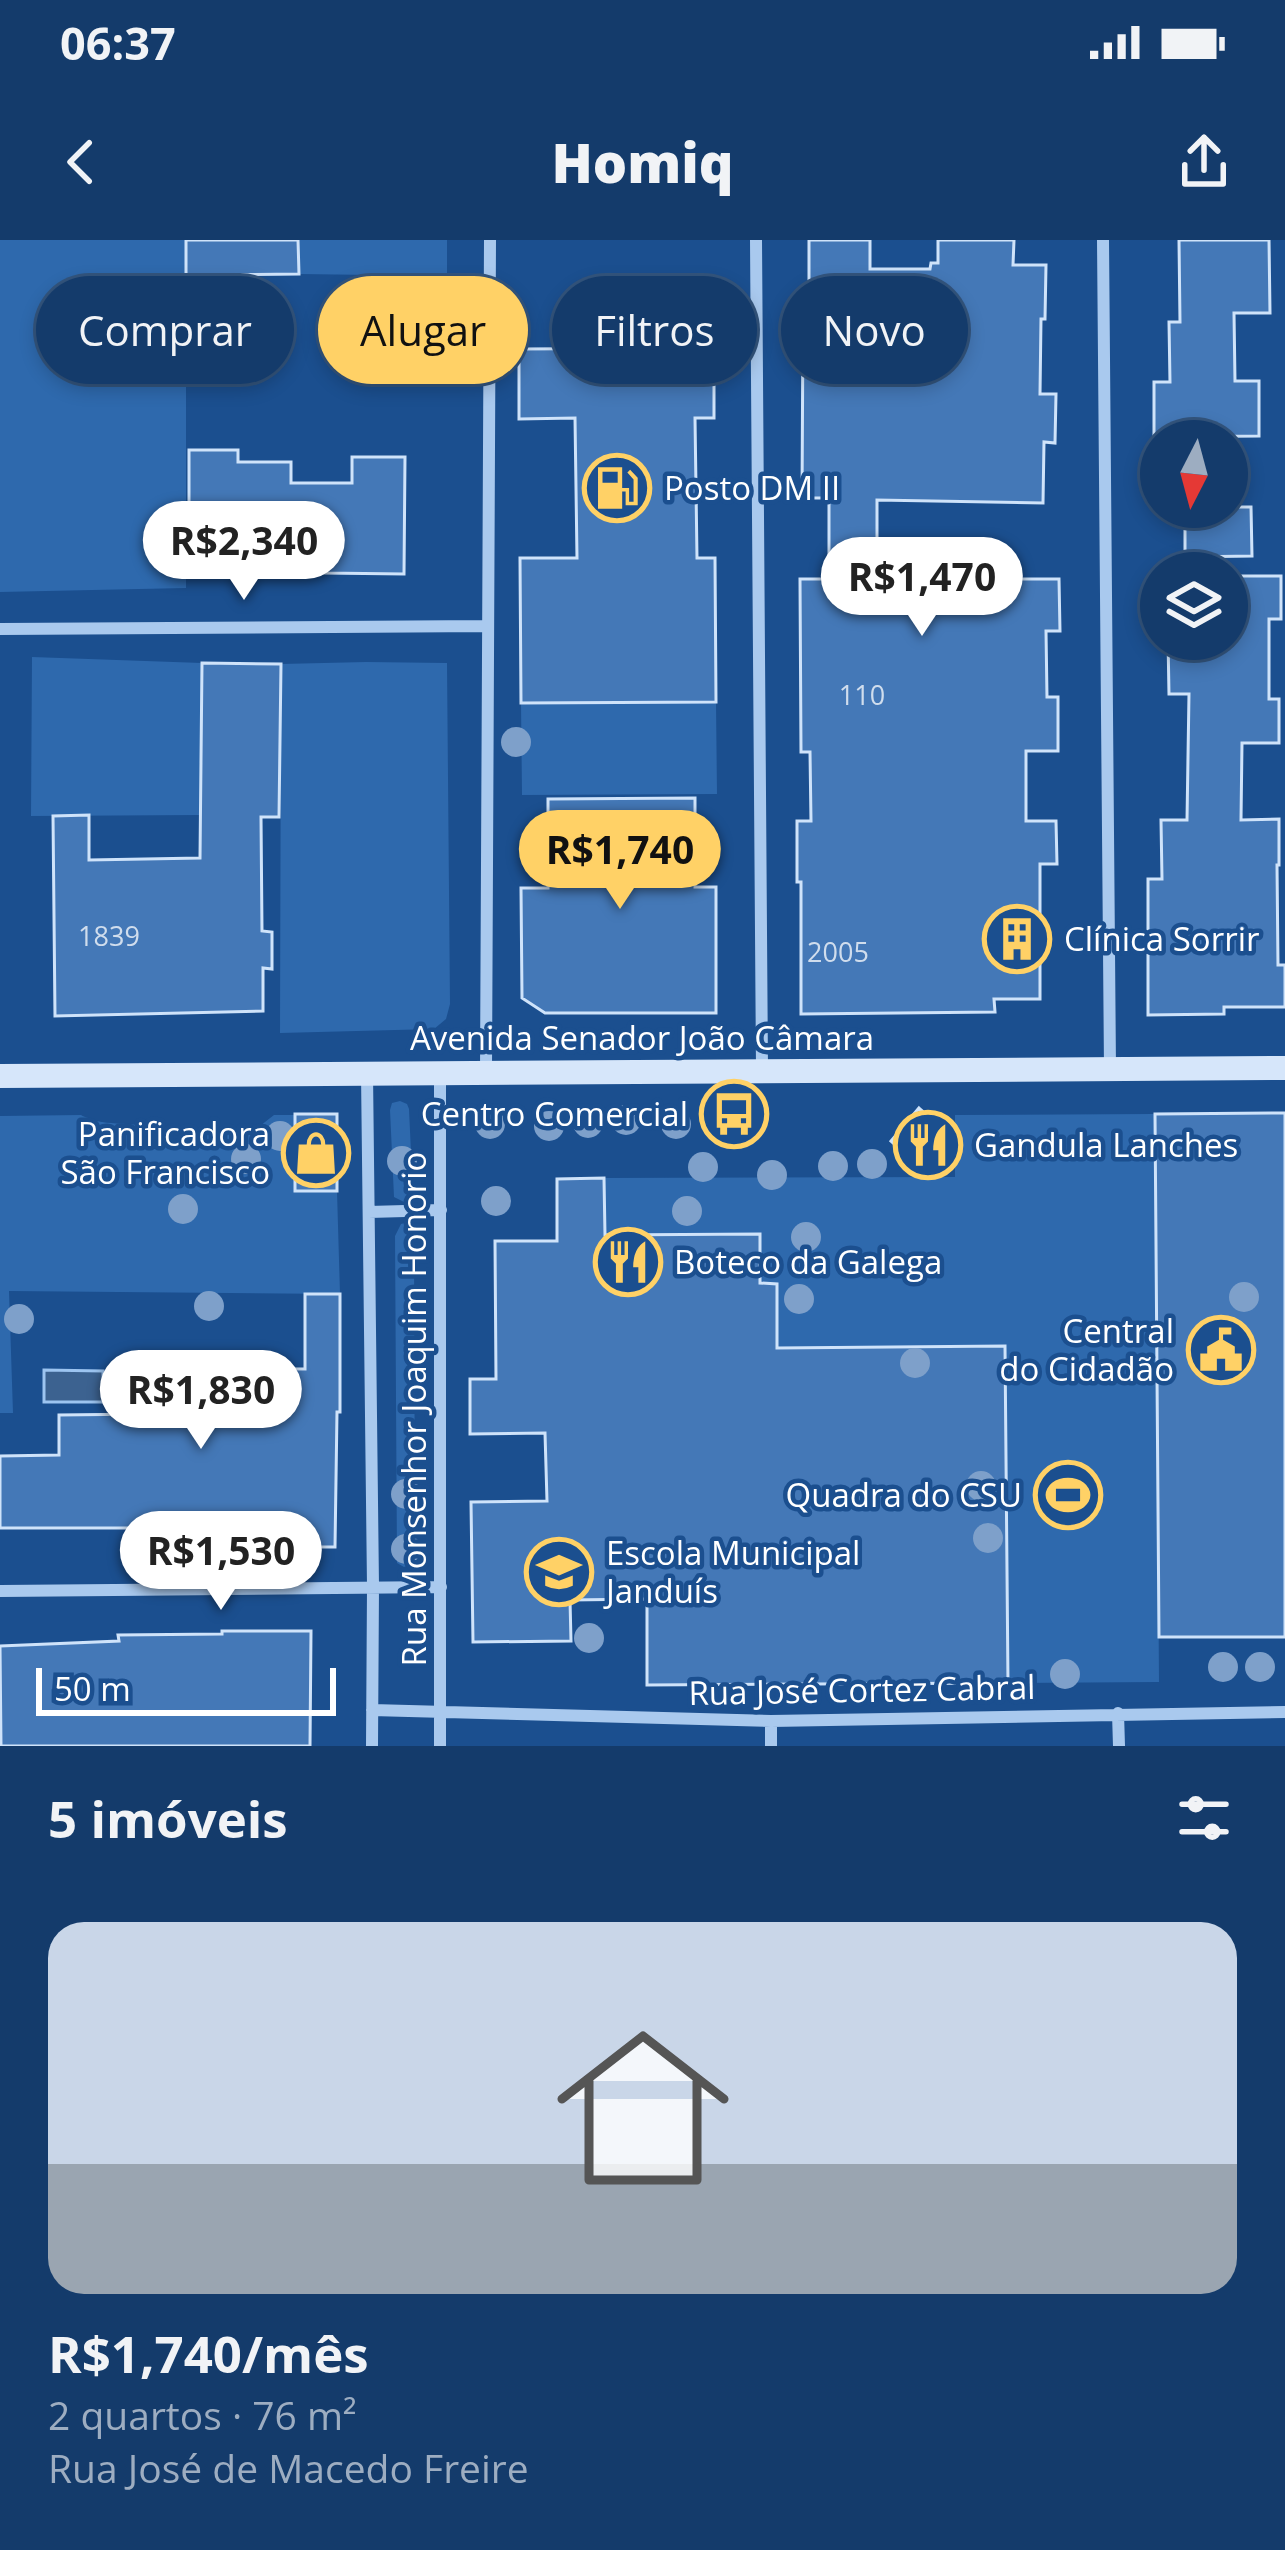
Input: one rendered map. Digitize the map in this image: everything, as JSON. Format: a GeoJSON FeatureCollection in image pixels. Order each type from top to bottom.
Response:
{"type":"FeatureCollection","features":[{"type":"Feature","properties":{"kind":"main road","name":"Avenida Senador João Câmara"},"geometry":{"type":"LineString","coordinates":[[0,1076],[1285,1068]]}},
{"type":"Feature","properties":{"kind":"street"},"geometry":{"type":"LineString","coordinates":[[486,1072],[490,240]]}},
{"type":"Feature","properties":{"kind":"street"},"geometry":{"type":"LineString","coordinates":[[756,240],[762,1070]]}},
{"type":"Feature","properties":{"kind":"street"},"geometry":{"type":"LineString","coordinates":[[1103,240],[1110,1069]]}},
{"type":"Feature","properties":{"kind":"street"},"geometry":{"type":"LineString","coordinates":[[0,629],[488,626]]}},
{"type":"Feature","properties":{"kind":"street","name":"Rua Monsenhor Joaquim Honorio"},"geometry":{"type":"LineString","coordinates":[[440,1071],[440,1746]]}},
{"type":"Feature","properties":{"kind":"street","name":"Rua Monsenhor Joaquim Honorio"},"geometry":{"type":"LineString","coordinates":[[367,1072],[372,1746]]}},
{"type":"Feature","properties":{"kind":"street"},"geometry":{"type":"LineString","coordinates":[[369,1212],[441,1210]]}},
{"type":"Feature","properties":{"kind":"street"},"geometry":{"type":"LineString","coordinates":[[0,1591],[441,1587]]}},
{"type":"Feature","properties":{"kind":"street","name":"Rua José Cortez Cabral"},"geometry":{"type":"LineString","coordinates":[[372,1710],[771,1720],[1285,1712]]}},
{"type":"Feature","properties":{"kind":"street"},"geometry":{"type":"LineString","coordinates":[[1118,1714],[1119,1746]]}},
{"type":"Feature","properties":{"kind":"street"},"geometry":{"type":"LineString","coordinates":[[771,1720],[771,1746]]}},
{"type":"Feature","properties":{"kind":"shaded area"},"geometry":{"type":"Polygon","coordinates":[[[0,240],[186,240],[186,276],[36,276],[36,384],[186,384],[186,588],[0,592],[0,240]]]}},
{"type":"Feature","properties":{"kind":"shaded area"},"geometry":{"type":"Polygon","coordinates":[[[298,240],[447,240],[447,276],[299,274],[298,240]]]}},
{"type":"Feature","properties":{"kind":"shaded area"},"geometry":{"type":"Polygon","coordinates":[[[32,657],[202,663],[201,815],[31,816],[32,657]]]}},
{"type":"Feature","properties":{"kind":"shaded area"},"geometry":{"type":"Polygon","coordinates":[[[447,663],[450,1004],[446,1019],[434,1029],[280,1033],[281,664],[447,663]]]}},
{"type":"Feature","properties":{"kind":"shaded area"},"geometry":{"type":"Polygon","coordinates":[[[716,702],[717,794],[522,795],[521,703],[716,702]]]}},
{"type":"Feature","properties":{"kind":"shaded area"},"geometry":{"type":"Polygon","coordinates":[[[400,1101],[409,1109],[413,1196],[404,1202],[394,1197],[390,1110],[392,1103],[400,1101]]]}},
{"type":"Feature","properties":{"kind":"shaded area"},"geometry":{"type":"Polygon","coordinates":[[[1155,1114],[1159,1682],[1008,1683],[1005,1346],[755,1348],[777,1320],[777,1284],[760,1283],[760,1234],[605,1235],[604,1178],[955,1177],[955,1115],[1155,1114]]]}},
{"type":"Feature","properties":{"kind":"shaded area"},"geometry":{"type":"Polygon","coordinates":[[[81,1115],[149,1127],[172,1143],[196,1144],[205,1132],[256,1129],[274,1115],[295,1115],[337,1191],[340,1294],[9,1291],[13,1413],[0,1413],[0,1116],[81,1115]]]}},
{"type":"Feature","properties":{"kind":"shaded area"},"geometry":{"type":"Polygon","coordinates":[[[405,1223],[410,1224],[414,1237],[415,1562],[404,1567],[397,1563],[395,1236],[405,1223]]]}},
{"type":"Feature","properties":{"kind":"shaded area"},"geometry":{"type":"Polygon","coordinates":[[[44,1370],[103,1371],[103,1402],[44,1402],[44,1370]]]}},
{"type":"Feature","properties":{"kind":"building"},"geometry":{"type":"Polygon","coordinates":[[[186,240],[298,240],[299,274],[186,275],[186,240]]]}},
{"type":"Feature","properties":{"kind":"building"},"geometry":{"type":"Polygon","coordinates":[[[809,240],[870,240],[870,269],[930,269],[931,263],[938,263],[938,240],[1014,240],[1013,265],[1046,265],[1040,394],[1056,394],[1055,443],[1044,442],[1043,503],[877,500],[877,579],[1059,579],[1060,631],[1046,631],[1047,697],[1058,697],[1058,751],[1026,751],[1026,821],[1056,821],[1057,864],[1040,864],[1040,999],[994,999],[995,1012],[801,1014],[797,821],[811,821],[810,752],[801,752],[800,579],[829,579],[829,498],[802,498],[803,384],[968,384],[968,276],[809,276],[809,240]]]}},
{"type":"Feature","properties":{"kind":"building"},"geometry":{"type":"Polygon","coordinates":[[[1179,240],[1269,240],[1270,313],[1234,313],[1235,381],[1259,381],[1259,436],[1248,436],[1248,420],[1154,420],[1154,382],[1170,382],[1169,322],[1180,322],[1179,240]]]}},
{"type":"Feature","properties":{"kind":"building"},"geometry":{"type":"Polygon","coordinates":[[[528,349],[552,349],[552,384],[714,384],[714,418],[695,418],[697,558],[715,558],[716,702],[521,703],[520,558],[577,558],[575,418],[519,419],[519,384],[528,384],[528,349]]]}},
{"type":"Feature","properties":{"kind":"building"},"geometry":{"type":"Polygon","coordinates":[[[189,450],[238,450],[238,462],[291,462],[291,483],[352,483],[352,457],[405,457],[404,574],[324,573],[324,561],[297,559],[189,559],[189,450]]]}},
{"type":"Feature","properties":{"kind":"building"},"geometry":{"type":"Polygon","coordinates":[[[1251,507],[1252,556],[1248,552],[1185,552],[1185,528],[1248,528],[1251,507]]]}},
{"type":"Feature","properties":{"kind":"building"},"geometry":{"type":"Polygon","coordinates":[[[1248,576],[1281,576],[1281,619],[1269,619],[1269,699],[1279,699],[1279,743],[1242,743],[1241,820],[1279,819],[1278,965],[1285,965],[1285,1007],[1148,1015],[1148,879],[1162,879],[1161,820],[1187,820],[1189,694],[1169,694],[1168,660],[1248,660],[1248,576]]]}},
{"type":"Feature","properties":{"kind":"building"},"geometry":{"type":"Polygon","coordinates":[[[202,663],[281,664],[279,817],[261,817],[262,931],[272,932],[272,969],[263,968],[263,1011],[55,1016],[53,816],[89,815],[89,860],[200,858],[202,663]]]}},
{"type":"Feature","properties":{"kind":"building"},"geometry":{"type":"Polygon","coordinates":[[[695,798],[695,887],[716,887],[716,1013],[545,1013],[522,998],[521,888],[548,888],[548,799],[695,798]]]}},
{"type":"Feature","properties":{"kind":"building","name":"Gandula Lanches"},"geometry":{"type":"Polygon","coordinates":[[[919,1108],[956,1141],[928,1174],[891,1141],[919,1108]]]}},
{"type":"Feature","properties":{"kind":"building","name":"Central do Cidadão"},"geometry":{"type":"Polygon","coordinates":[[[1285,1113],[1285,1637],[1159,1637],[1155,1114],[1285,1113]]]}},
{"type":"Feature","properties":{"kind":"building","name":"Panificadora São Francisco"},"geometry":{"type":"Polygon","coordinates":[[[295,1114],[337,1114],[337,1191],[295,1191],[295,1114]]]}},
{"type":"Feature","properties":{"kind":"building"},"geometry":{"type":"Polygon","coordinates":[[[604,1178],[605,1235],[760,1234],[760,1283],[777,1284],[777,1348],[1005,1346],[1008,1683],[647,1685],[647,1599],[570,1600],[571,1641],[473,1642],[471,1502],[547,1501],[545,1433],[470,1434],[470,1379],[496,1379],[495,1241],[557,1241],[557,1179],[604,1178]]]}},
{"type":"Feature","properties":{"kind":"building"},"geometry":{"type":"Polygon","coordinates":[[[305,1294],[340,1294],[335,1547],[257,1547],[257,1523],[0,1528],[0,1456],[59,1455],[59,1415],[149,1414],[148,1368],[305,1369],[305,1294]]]}},
{"type":"Feature","properties":{"kind":"building"},"geometry":{"type":"Polygon","coordinates":[[[222,1631],[311,1631],[310,1746],[1,1746],[0,1646],[222,1631]]]}},
{"type":"Feature","properties":{"kind":"place","name":"Posto DM II"},"geometry":{"type":"Point","coordinates":[617,488]}},
{"type":"Feature","properties":{"kind":"place","name":"Clínica Sorrir"},"geometry":{"type":"Point","coordinates":[1017,939]}},
{"type":"Feature","properties":{"kind":"place","name":"Centro Comercial"},"geometry":{"type":"Point","coordinates":[734,1114]}},
{"type":"Feature","properties":{"kind":"place","name":"Gandula Lanches"},"geometry":{"type":"Point","coordinates":[928,1145]}},
{"type":"Feature","properties":{"kind":"place","name":"Panificadora São Francisco"},"geometry":{"type":"Point","coordinates":[316,1153]}},
{"type":"Feature","properties":{"kind":"place","name":"Boteco da Galega"},"geometry":{"type":"Point","coordinates":[628,1262]}},
{"type":"Feature","properties":{"kind":"place","name":"Central do Cidadão"},"geometry":{"type":"Point","coordinates":[1221,1350]}},
{"type":"Feature","properties":{"kind":"place","name":"Quadra do CSU"},"geometry":{"type":"Point","coordinates":[1068,1495]}},
{"type":"Feature","properties":{"kind":"place","name":"Escola Municipal Janduís"},"geometry":{"type":"Point","coordinates":[559,1572]}}]}
